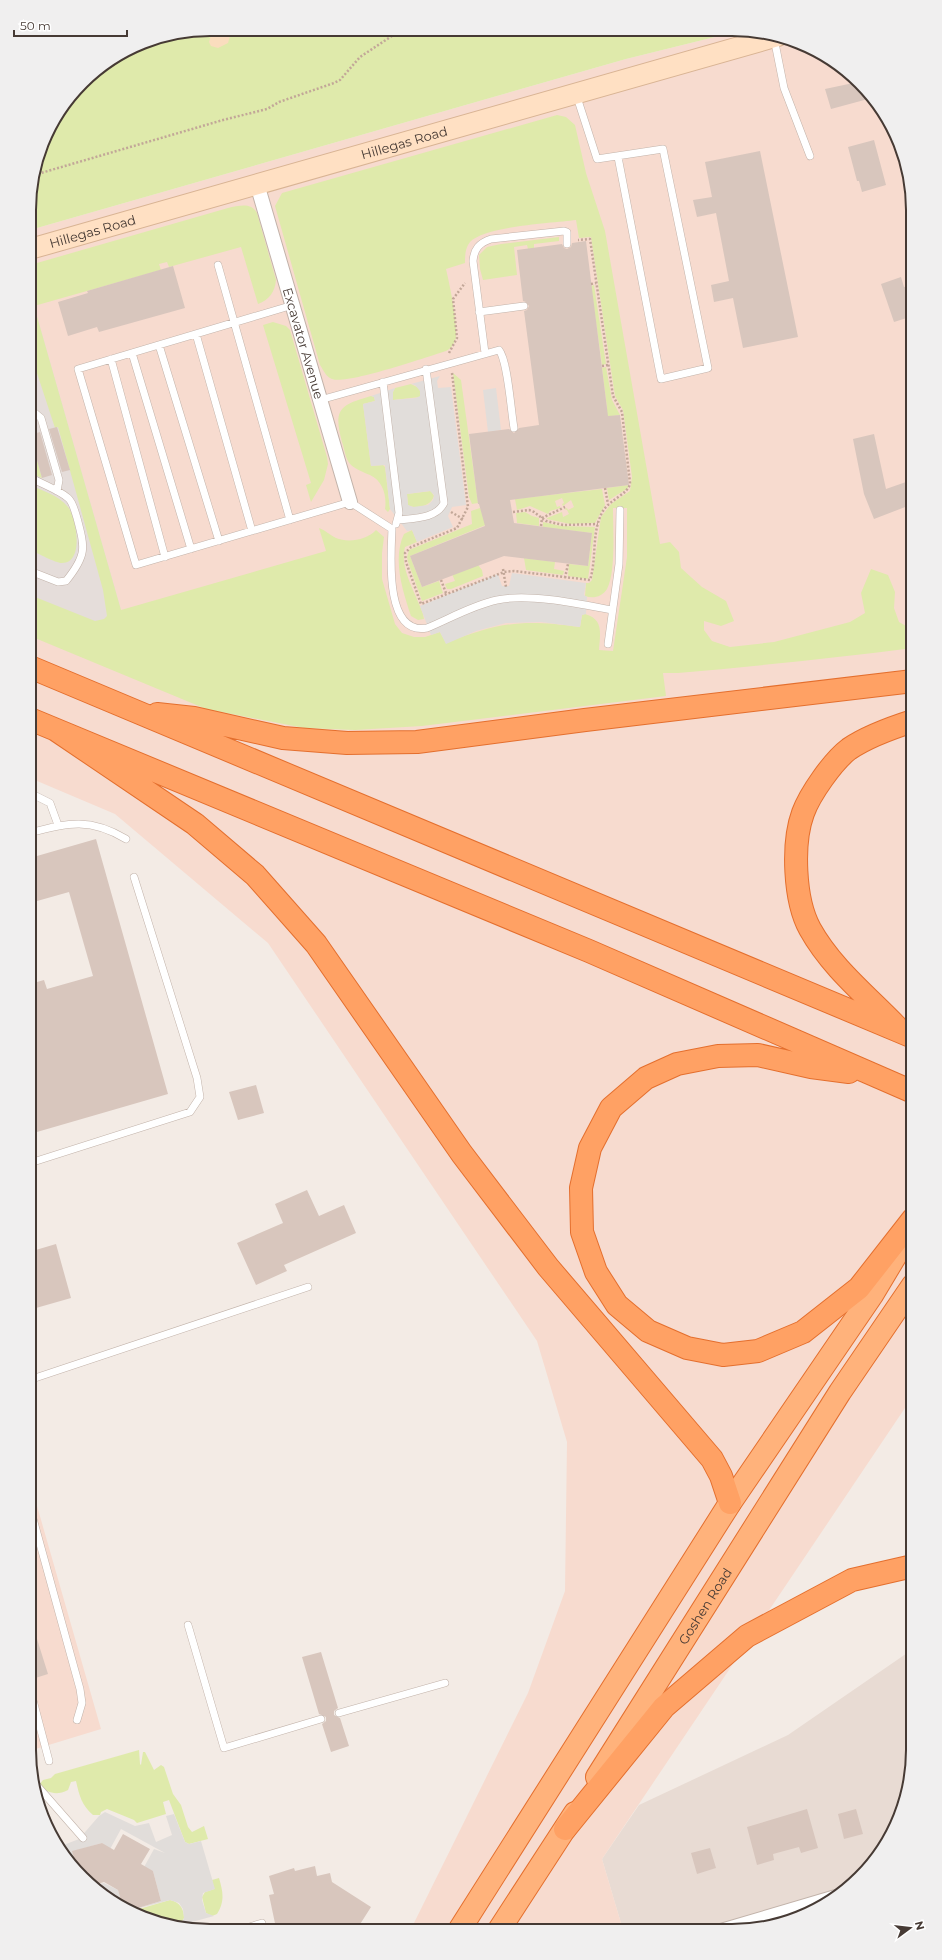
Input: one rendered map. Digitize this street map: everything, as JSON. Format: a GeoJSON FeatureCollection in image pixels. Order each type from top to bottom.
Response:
{"type":"FeatureCollection","features":[{"type":"Feature","properties":{"kind":"highway"},"geometry":{"type":"LineString","coordinates":[[36,670],[134,712],[906,1034]]}},
{"type":"Feature","properties":{"kind":"highway"},"geometry":{"type":"LineString","coordinates":[[134,712],[194,718],[283,738],[348,743],[417,742],[584,720],[906,682]]}},
{"type":"Feature","properties":{"kind":"highway"},"geometry":{"type":"LineString","coordinates":[[36,722],[589,951],[906,1089]]}},
{"type":"Feature","properties":{"kind":"highway"},"geometry":{"type":"LineString","coordinates":[[906,723],[885,730],[849,750],[822,779],[803,813],[796,849],[797,893],[809,928],[834,963],[906,1033]]}},
{"type":"Feature","properties":{"kind":"highway"},"geometry":{"type":"LineString","coordinates":[[56,730],[195,824],[255,874],[316,944],[462,1154],[548,1267],[712,1459],[721,1476],[730,1503]]}},
{"type":"Feature","properties":{"kind":"highway"},"geometry":{"type":"LineString","coordinates":[[877,1076],[811,1067],[758,1055],[718,1056],[677,1064],[646,1078],[611,1108],[590,1148],[581,1188],[582,1232],[596,1272],[617,1305],[648,1331],[687,1348],[723,1355],[758,1351],[802,1332],[859,1288],[906,1228]]}},
{"type":"Feature","properties":{"kind":"highway"},"geometry":{"type":"LineString","coordinates":[[463,1924],[522,1834],[730,1503],[872,1295],[906,1238]]}},
{"type":"Feature","properties":{"kind":"highway","name":"Goshen Road"},"geometry":{"type":"LineString","coordinates":[[503,1924],[565,1829],[840,1392],[906,1295]]}},
{"type":"Feature","properties":{"kind":"highway"},"geometry":{"type":"LineString","coordinates":[[565,1829],[664,1707],[747,1636],[852,1580],[906,1568]]}},
{"type":"Feature","properties":{"kind":"main road","name":"Hillegas Road"},"geometry":{"type":"LineString","coordinates":[[36,247],[576,94],[764,39]]}},
{"type":"Feature","properties":{"kind":"street","name":"Excavator Avenue"},"geometry":{"type":"LineString","coordinates":[[257,184],[350,502]]}},
{"type":"Feature","properties":{"kind":"street"},"geometry":{"type":"LineString","coordinates":[[745,1924],[814,1904]]}},
{"type":"Feature","properties":{"kind":"lane"},"geometry":{"type":"LineString","coordinates":[[770,40],[784,88],[810,156]]}},
{"type":"Feature","properties":{"kind":"lane"},"geometry":{"type":"LineString","coordinates":[[576,94],[597,159],[663,149],[708,368],[661,379],[618,157]]}},
{"type":"Feature","properties":{"kind":"lane"},"geometry":{"type":"LineString","coordinates":[[484,353],[473,261],[474,253],[482,242],[500,238],[564,231],[566,232],[568,244]]}},
{"type":"Feature","properties":{"kind":"lane"},"geometry":{"type":"LineString","coordinates":[[218,264],[290,520]]}},
{"type":"Feature","properties":{"kind":"lane"},"geometry":{"type":"LineString","coordinates":[[293,305],[78,369],[136,565],[350,502],[392,529]]}},
{"type":"Feature","properties":{"kind":"lane"},"geometry":{"type":"LineString","coordinates":[[479,312],[524,306]]}},
{"type":"Feature","properties":{"kind":"lane"},"geometry":{"type":"LineString","coordinates":[[196,334],[252,531]]}},
{"type":"Feature","properties":{"kind":"lane"},"geometry":{"type":"LineString","coordinates":[[159,345],[218,541]]}},
{"type":"Feature","properties":{"kind":"lane"},"geometry":{"type":"LineString","coordinates":[[320,400],[426,369],[499,350],[502,353],[514,428]]}},
{"type":"Feature","properties":{"kind":"lane"},"geometry":{"type":"LineString","coordinates":[[132,353],[191,549]]}},
{"type":"Feature","properties":{"kind":"lane"},"geometry":{"type":"LineString","coordinates":[[111,359],[165,557]]}},
{"type":"Feature","properties":{"kind":"lane"},"geometry":{"type":"LineString","coordinates":[[398,520],[431,515],[441,509],[444,502],[426,369]]}},
{"type":"Feature","properties":{"kind":"lane"},"geometry":{"type":"LineString","coordinates":[[383,382],[399,513],[398,520],[392,529],[391,581],[404,622],[410,627],[419,629],[427,628],[487,603],[511,598],[578,604],[612,610]]}},
{"type":"Feature","properties":{"kind":"lane"},"geometry":{"type":"LineString","coordinates":[[36,414],[41,418],[58,480],[57,491]]}},
{"type":"Feature","properties":{"kind":"lane"},"geometry":{"type":"LineString","coordinates":[[36,480],[57,491],[70,500],[76,512],[84,546],[82,556],[66,581],[58,582],[36,574]]}},
{"type":"Feature","properties":{"kind":"lane"},"geometry":{"type":"LineString","coordinates":[[608,644],[620,546],[620,510]]}},
{"type":"Feature","properties":{"kind":"lane"},"geometry":{"type":"LineString","coordinates":[[36,796],[50,803],[58,825]]}},
{"type":"Feature","properties":{"kind":"lane"},"geometry":{"type":"LineString","coordinates":[[36,831],[58,825],[96,825],[113,831],[126,839]]}},
{"type":"Feature","properties":{"kind":"lane"},"geometry":{"type":"LineString","coordinates":[[36,1161],[190,1112],[200,1097],[197,1078],[134,876]]}},
{"type":"Feature","properties":{"kind":"lane"},"geometry":{"type":"LineString","coordinates":[[36,1378],[308,1287]]}},
{"type":"Feature","properties":{"kind":"lane"},"geometry":{"type":"LineString","coordinates":[[36,1526],[80,1688],[82,1702],[77,1720]]}},
{"type":"Feature","properties":{"kind":"lane"},"geometry":{"type":"LineString","coordinates":[[188,1625],[224,1748],[321,1718]]}},
{"type":"Feature","properties":{"kind":"lane"},"geometry":{"type":"LineString","coordinates":[[339,1713],[445,1683]]}},
{"type":"Feature","properties":{"kind":"lane"},"geometry":{"type":"LineString","coordinates":[[36,1712],[49,1761]]}},
{"type":"Feature","properties":{"kind":"lane"},"geometry":{"type":"LineString","coordinates":[[41,1790],[83,1838]]}},
{"type":"Feature","properties":{"kind":"path"},"geometry":{"type":"LineString","coordinates":[[40,173],[208,124],[267,109],[279,102],[334,83],[340,80],[360,57],[392,36]]}},
{"type":"Feature","properties":{"kind":"path"},"geometry":{"type":"LineString","coordinates":[[451,373],[468,507],[457,528],[411,547],[405,553],[406,562],[421,604],[504,570],[590,580],[598,524],[603,510],[608,504],[629,489],[630,483],[622,412],[614,400],[590,239],[577,240],[576,234]]}},
{"type":"Feature","properties":{"kind":"path"},"geometry":{"type":"LineString","coordinates":[[448,354],[457,338],[453,300],[469,278]]}},
{"type":"Feature","properties":{"kind":"path"},"geometry":{"type":"LineString","coordinates":[[591,284],[596,283]]}},
{"type":"Feature","properties":{"kind":"path"},"geometry":{"type":"LineString","coordinates":[[602,366],[608,365]]}},
{"type":"Feature","properties":{"kind":"path"},"geometry":{"type":"LineString","coordinates":[[605,488],[608,504]]}},
{"type":"Feature","properties":{"kind":"path"},"geometry":{"type":"LineString","coordinates":[[542,518],[565,507]]}},
{"type":"Feature","properties":{"kind":"path"},"geometry":{"type":"LineString","coordinates":[[513,512],[529,510],[550,523],[563,525],[598,524]]}},
{"type":"Feature","properties":{"kind":"path"},"geometry":{"type":"LineString","coordinates":[[450,511],[463,519]]}},
{"type":"Feature","properties":{"kind":"path"},"geometry":{"type":"LineString","coordinates":[[541,526],[542,518]]}},
{"type":"Feature","properties":{"kind":"path"},"geometry":{"type":"LineString","coordinates":[[565,578],[568,564]]}},
{"type":"Feature","properties":{"kind":"path"},"geometry":{"type":"LineString","coordinates":[[504,570],[506,587]]}},
{"type":"Feature","properties":{"kind":"path"},"geometry":{"type":"LineString","coordinates":[[441,580],[446,593]]}},
{"type":"Feature","properties":{"kind":"shaded area"},"geometry":{"type":"Polygon","coordinates":[[[719,36],[755,37],[799,49],[829,65],[847,79],[863,95],[877,113],[893,143],[903,176],[906,199],[906,1406],[602,1859],[621,1924],[413,1924],[528,1693],[565,1591],[567,1442],[537,1341],[268,943],[115,814],[36,781],[36,228],[626,59],[719,36]]]}},
{"type":"Feature","properties":{"kind":"shaded area"},"geometry":{"type":"Polygon","coordinates":[[[36,313],[121,610],[149,665],[36,614],[36,313]]]}},
{"type":"Feature","properties":{"kind":"shaded area"},"geometry":{"type":"Polygon","coordinates":[[[440,376],[437,381],[438,388],[451,387],[466,505],[452,507],[448,516],[453,527],[417,542],[412,530],[407,531],[390,509],[385,465],[371,466],[363,404],[375,401],[374,397],[371,396],[395,388],[393,392],[393,400],[416,398],[420,396],[420,391],[415,385],[411,384],[440,376]],[[430,491],[407,494],[408,505],[413,507],[428,505],[433,500],[434,495],[430,491]]]}},
{"type":"Feature","properties":{"kind":"shaded area"},"geometry":{"type":"Polygon","coordinates":[[[496,388],[501,430],[488,432],[483,390],[496,388]]]}},
{"type":"Feature","properties":{"kind":"shaded area"},"geometry":{"type":"Polygon","coordinates":[[[512,573],[586,583],[584,595],[587,597],[586,614],[582,615],[580,627],[541,622],[506,623],[476,631],[446,644],[440,632],[431,635],[420,606],[498,574],[502,586],[509,586],[512,573]]]}},
{"type":"Feature","properties":{"kind":"shaded area"},"geometry":{"type":"Polygon","coordinates":[[[36,1502],[101,1729],[36,1749],[36,1502]]]}},
{"type":"Feature","properties":{"kind":"shaded area"},"geometry":{"type":"Polygon","coordinates":[[[906,1654],[906,1761],[903,1784],[893,1817],[883,1837],[863,1865],[847,1881],[829,1895],[799,1911],[766,1921],[743,1924],[621,1924],[602,1859],[639,1805],[788,1735],[906,1654]]]}},
{"type":"Feature","properties":{"kind":"shaded area"},"geometry":{"type":"Polygon","coordinates":[[[105,1812],[135,1826],[149,1823],[156,1842],[172,1835],[166,1816],[174,1814],[185,1842],[189,1844],[201,1841],[215,1889],[203,1893],[202,1900],[206,1913],[214,1916],[188,1923],[182,1922],[184,1918],[183,1909],[179,1903],[170,1900],[137,1908],[161,1901],[153,1871],[143,1869],[154,1849],[165,1853],[121,1829],[109,1851],[102,1843],[74,1851],[76,1861],[64,1845],[79,1839],[99,1816],[105,1812]]]}},
{"type":"Feature","properties":{"kind":"shaded area"},"geometry":{"type":"Polygon","coordinates":[[[104,1883],[118,1890],[121,1900],[113,1895],[99,1884],[104,1883]]]}},
{"type":"Feature","properties":{"kind":"green space"},"geometry":{"type":"Polygon","coordinates":[[[199,36],[719,36],[626,59],[36,228],[36,199],[39,176],[49,143],[65,113],[79,95],[95,79],[113,65],[143,49],[154,45],[176,39],[199,36]]]}},
{"type":"Feature","properties":{"kind":"green space"},"geometry":{"type":"Polygon","coordinates":[[[557,115],[566,117],[575,125],[586,173],[605,231],[660,544],[670,542],[679,552],[681,568],[702,587],[726,601],[734,621],[721,626],[704,621],[704,630],[712,641],[730,647],[774,642],[850,622],[865,613],[861,593],[871,569],[888,575],[895,592],[894,608],[899,622],[906,626],[906,649],[767,665],[663,673],[666,696],[422,726],[355,730],[304,728],[206,709],[36,638],[36,597],[95,621],[104,619],[107,616],[103,590],[58,427],[55,428],[36,370],[36,313],[121,610],[326,551],[319,528],[341,540],[357,540],[368,536],[376,530],[384,537],[382,553],[382,579],[395,624],[402,633],[414,637],[425,637],[440,632],[446,643],[482,631],[512,624],[543,623],[580,627],[582,615],[585,614],[595,619],[600,628],[599,650],[613,651],[627,557],[627,508],[613,508],[613,561],[612,572],[607,589],[600,596],[588,597],[585,596],[586,583],[589,583],[592,580],[601,517],[611,504],[630,491],[632,477],[623,410],[615,396],[591,237],[579,238],[576,220],[520,226],[490,232],[478,237],[470,242],[467,247],[465,263],[446,269],[453,303],[456,330],[456,337],[450,349],[387,370],[353,378],[340,380],[332,379],[320,365],[275,206],[282,193],[557,115]]]}},
{"type":"Feature","properties":{"kind":"green space"},"geometry":{"type":"Polygon","coordinates":[[[236,206],[251,207],[257,213],[276,280],[271,295],[258,304],[241,247],[169,267],[167,262],[159,264],[161,270],[36,305],[36,263],[236,206]]]}},
{"type":"Feature","properties":{"kind":"green space"},"geometry":{"type":"Polygon","coordinates":[[[559,237],[559,241],[534,244],[534,248],[528,249],[527,245],[514,247],[517,275],[483,280],[480,269],[479,255],[487,247],[559,237]]]}},
{"type":"Feature","properties":{"kind":"green space"},"geometry":{"type":"Polygon","coordinates":[[[594,285],[606,364],[602,365],[591,286],[594,285]]]}},
{"type":"Feature","properties":{"kind":"green space"},"geometry":{"type":"Polygon","coordinates":[[[273,322],[286,326],[290,330],[327,457],[328,464],[324,480],[311,502],[306,485],[311,483],[263,325],[273,322]]]}},
{"type":"Feature","properties":{"kind":"green space"},"geometry":{"type":"Polygon","coordinates":[[[606,367],[612,400],[620,415],[563,422],[562,414],[607,408],[602,368],[606,367]]]}},
{"type":"Feature","properties":{"kind":"green space"},"geometry":{"type":"Polygon","coordinates":[[[453,373],[461,380],[478,503],[472,504],[469,497],[453,373]]]}},
{"type":"Feature","properties":{"kind":"green space"},"geometry":{"type":"Polygon","coordinates":[[[411,384],[419,388],[421,394],[420,397],[393,400],[393,392],[395,388],[411,384]]]}},
{"type":"Feature","properties":{"kind":"green space"},"geometry":{"type":"Polygon","coordinates":[[[371,396],[374,397],[375,401],[363,404],[371,466],[383,465],[385,467],[390,509],[388,512],[385,509],[385,494],[378,481],[351,465],[347,460],[339,431],[339,415],[342,410],[352,402],[371,396]]]}},
{"type":"Feature","properties":{"kind":"green space"},"geometry":{"type":"Polygon","coordinates":[[[36,456],[42,478],[36,476],[36,456]]]}},
{"type":"Feature","properties":{"kind":"green space"},"geometry":{"type":"Polygon","coordinates":[[[628,485],[628,488],[609,500],[607,488],[628,485]]]}},
{"type":"Feature","properties":{"kind":"green space"},"geometry":{"type":"Polygon","coordinates":[[[36,488],[60,499],[68,507],[76,529],[77,539],[74,556],[69,561],[62,563],[51,560],[36,553],[36,488]]]}},
{"type":"Feature","properties":{"kind":"green space"},"geometry":{"type":"Polygon","coordinates":[[[602,489],[605,505],[595,523],[570,524],[547,519],[562,512],[563,517],[569,514],[567,510],[564,509],[567,508],[568,510],[574,507],[571,500],[563,506],[562,504],[564,503],[562,498],[555,501],[557,507],[560,506],[560,508],[550,511],[548,514],[530,506],[517,510],[515,499],[602,489]]]}},
{"type":"Feature","properties":{"kind":"green space"},"geometry":{"type":"Polygon","coordinates":[[[431,491],[434,496],[427,505],[415,507],[408,505],[407,494],[431,491]]]}},
{"type":"Feature","properties":{"kind":"green space"},"geometry":{"type":"Polygon","coordinates":[[[480,508],[488,524],[410,556],[422,587],[439,581],[443,593],[422,601],[408,562],[407,557],[409,550],[472,524],[471,511],[480,508]]]}},
{"type":"Feature","properties":{"kind":"green space"},"geometry":{"type":"Polygon","coordinates":[[[525,512],[539,518],[539,526],[517,523],[516,513],[525,512]]]}},
{"type":"Feature","properties":{"kind":"green space"},"geometry":{"type":"Polygon","coordinates":[[[543,522],[561,526],[595,527],[588,579],[568,576],[569,564],[588,566],[592,533],[543,527],[543,522]]]}},
{"type":"Feature","properties":{"kind":"green space"},"geometry":{"type":"Polygon","coordinates":[[[412,530],[417,542],[405,547],[404,563],[406,572],[423,614],[424,619],[418,620],[411,616],[402,586],[399,565],[399,554],[404,534],[412,530]]]}},
{"type":"Feature","properties":{"kind":"green space"},"geometry":{"type":"Polygon","coordinates":[[[524,558],[555,562],[554,569],[564,571],[563,575],[526,570],[524,558]]]}},
{"type":"Feature","properties":{"kind":"green space"},"geometry":{"type":"Polygon","coordinates":[[[478,565],[482,570],[483,576],[451,589],[447,589],[445,584],[455,581],[452,574],[478,565]]]}},
{"type":"Feature","properties":{"kind":"green space"},"geometry":{"type":"Polygon","coordinates":[[[139,1750],[141,1765],[143,1752],[145,1752],[154,1770],[161,1765],[164,1767],[173,1794],[181,1805],[188,1827],[192,1832],[204,1826],[208,1839],[189,1844],[185,1842],[169,1800],[163,1802],[166,1814],[137,1823],[134,1820],[107,1809],[101,1812],[100,1815],[93,1815],[86,1808],[82,1800],[76,1781],[71,1782],[68,1790],[60,1793],[49,1792],[39,1785],[43,1780],[51,1778],[55,1774],[139,1750]]]}},
{"type":"Feature","properties":{"kind":"green space"},"geometry":{"type":"Polygon","coordinates":[[[219,1878],[222,1901],[217,1914],[212,1916],[206,1913],[202,1897],[205,1892],[214,1889],[212,1880],[219,1878]]]}},
{"type":"Feature","properties":{"kind":"green space"},"geometry":{"type":"Polygon","coordinates":[[[170,1900],[181,1906],[184,1918],[182,1922],[176,1921],[139,1909],[170,1900]]]}},
{"type":"Feature","properties":{"kind":"sand"},"geometry":{"type":"Polygon","coordinates":[[[211,36],[230,36],[228,43],[218,48],[211,46],[209,42],[211,36]]]}},
{"type":"Feature","properties":{"kind":"building"},"geometry":{"type":"Polygon","coordinates":[[[851,83],[866,99],[831,109],[825,89],[851,83]]]}},
{"type":"Feature","properties":{"kind":"building"},"geometry":{"type":"Polygon","coordinates":[[[874,140],[886,185],[862,192],[859,181],[857,181],[848,147],[874,140]]]}},
{"type":"Feature","properties":{"kind":"building"},"geometry":{"type":"Polygon","coordinates":[[[760,151],[798,337],[743,348],[733,298],[714,302],[711,285],[729,281],[716,213],[697,217],[693,200],[712,197],[705,162],[760,151]]]}},
{"type":"Feature","properties":{"kind":"building"},"geometry":{"type":"Polygon","coordinates":[[[586,241],[608,416],[620,415],[629,485],[510,500],[514,523],[592,533],[588,566],[504,556],[422,587],[410,556],[485,526],[478,504],[469,434],[509,429],[514,433],[519,428],[539,425],[524,311],[527,310],[529,306],[523,301],[517,250],[562,244],[564,248],[567,249],[571,247],[572,243],[586,241]]]}},
{"type":"Feature","properties":{"kind":"building"},"geometry":{"type":"Polygon","coordinates":[[[173,266],[185,308],[99,332],[97,327],[68,336],[58,302],[88,293],[87,291],[173,266]]]}},
{"type":"Feature","properties":{"kind":"building"},"geometry":{"type":"Polygon","coordinates":[[[901,277],[904,287],[906,287],[906,318],[894,322],[881,284],[901,277]]]}},
{"type":"Feature","properties":{"kind":"building"},"geometry":{"type":"Polygon","coordinates":[[[57,427],[70,470],[62,472],[49,429],[57,427]]]}},
{"type":"Feature","properties":{"kind":"building"},"geometry":{"type":"Polygon","coordinates":[[[40,432],[52,475],[42,478],[36,456],[36,433],[40,432]]]}},
{"type":"Feature","properties":{"kind":"building"},"geometry":{"type":"Polygon","coordinates":[[[874,434],[886,489],[906,482],[906,507],[874,519],[864,494],[853,439],[874,434]]]}},
{"type":"Feature","properties":{"kind":"building"},"geometry":{"type":"Polygon","coordinates":[[[96,839],[168,1094],[36,1132],[36,982],[44,980],[47,989],[93,976],[69,892],[36,901],[36,856],[96,839]]]}},
{"type":"Feature","properties":{"kind":"building"},"geometry":{"type":"Polygon","coordinates":[[[256,1085],[264,1113],[238,1120],[229,1092],[256,1085]]]}},
{"type":"Feature","properties":{"kind":"building"},"geometry":{"type":"Polygon","coordinates":[[[307,1190],[319,1216],[344,1205],[356,1233],[284,1265],[287,1271],[256,1285],[237,1243],[283,1223],[275,1204],[307,1190]]]}},
{"type":"Feature","properties":{"kind":"building"},"geometry":{"type":"Polygon","coordinates":[[[56,1244],[71,1298],[36,1308],[36,1250],[56,1244]]]}},
{"type":"Feature","properties":{"kind":"building"},"geometry":{"type":"Polygon","coordinates":[[[36,1636],[48,1674],[36,1678],[36,1636]]]}},
{"type":"Feature","properties":{"kind":"building"},"geometry":{"type":"Polygon","coordinates":[[[321,1652],[338,1708],[334,1711],[334,1715],[340,1718],[349,1746],[331,1752],[322,1724],[326,1721],[326,1717],[319,1714],[302,1657],[321,1652]]]}},
{"type":"Feature","properties":{"kind":"building"},"geometry":{"type":"Polygon","coordinates":[[[807,1809],[818,1848],[801,1853],[799,1847],[773,1854],[774,1860],[757,1865],[747,1827],[807,1809]]]}},
{"type":"Feature","properties":{"kind":"building"},"geometry":{"type":"Polygon","coordinates":[[[856,1809],[863,1834],[844,1839],[838,1814],[856,1809]]]}},
{"type":"Feature","properties":{"kind":"building"},"geometry":{"type":"Polygon","coordinates":[[[123,1834],[150,1849],[141,1864],[153,1871],[161,1901],[137,1908],[123,1901],[121,1900],[118,1890],[104,1882],[98,1884],[95,1881],[74,1859],[72,1851],[102,1843],[114,1850],[123,1834]]]}},
{"type":"Feature","properties":{"kind":"building"},"geometry":{"type":"Polygon","coordinates":[[[710,1848],[716,1868],[697,1874],[691,1853],[710,1848]]]}},
{"type":"Feature","properties":{"kind":"building"},"geometry":{"type":"Polygon","coordinates":[[[315,1866],[317,1876],[330,1873],[332,1882],[371,1907],[360,1924],[275,1924],[269,1895],[274,1894],[269,1876],[294,1868],[295,1871],[315,1866]]]}}]}
